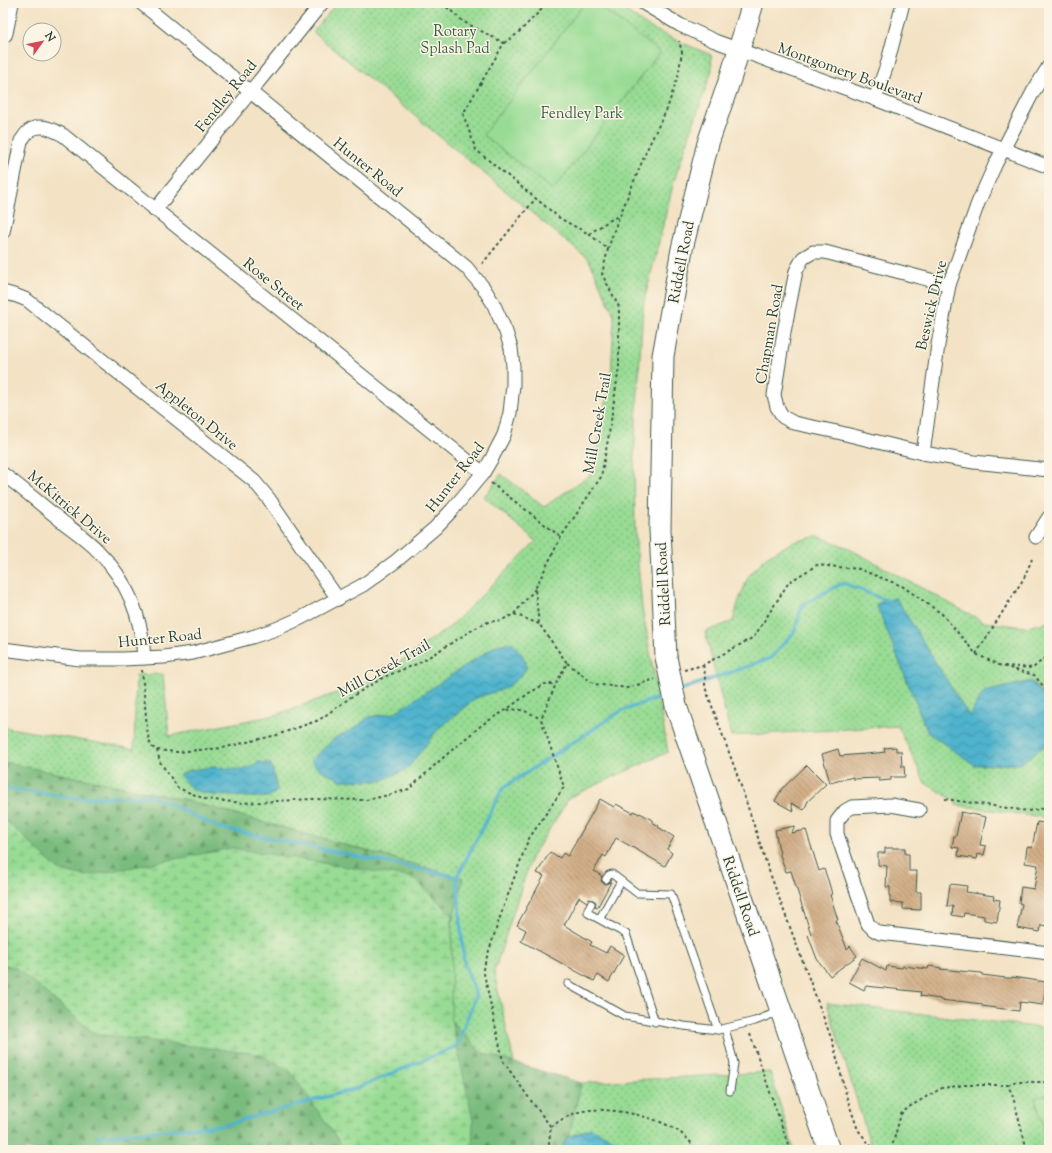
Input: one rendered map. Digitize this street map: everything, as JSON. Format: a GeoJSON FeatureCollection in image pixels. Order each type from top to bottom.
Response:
{"type":"FeatureCollection","features":[{"type":"Feature","properties":{"kind":"main road"},"geometry":{"type":"LineString","coordinates":[[3,33],[9,3]]}},
{"type":"Feature","properties":{"kind":"main road","name":"Riddell Road"},"geometry":{"type":"LineString","coordinates":[[753,3],[731,76],[708,143],[682,249],[663,356],[660,530],[676,706],[829,1150]]}},
{"type":"Feature","properties":{"kind":"street","name":"Hunter Road"},"geometry":{"type":"LineString","coordinates":[[3,649],[80,659],[143,663],[193,653],[252,637],[288,624],[338,599],[382,573],[435,528],[486,477],[492,458],[504,435],[510,412],[513,385],[511,348],[493,302],[483,287],[466,267],[141,3]]}},
{"type":"Feature","properties":{"kind":"street","name":"Fendley Road"},"geometry":{"type":"LineString","coordinates":[[156,210],[322,3]]}},
{"type":"Feature","properties":{"kind":"street","name":"Montgomery Boulevard"},"geometry":{"type":"LineString","coordinates":[[643,3],[680,25],[715,41],[875,99],[1049,167]]}},
{"type":"Feature","properties":{"kind":"street"},"geometry":{"type":"LineString","coordinates":[[875,99],[887,64],[903,3]]}},
{"type":"Feature","properties":{"kind":"street","name":"Beswick Drive"},"geometry":{"type":"LineString","coordinates":[[923,453],[938,345],[950,284],[978,203],[995,165],[1033,92],[1049,66]]}},
{"type":"Feature","properties":{"kind":"street","name":"Rose Street"},"geometry":{"type":"LineString","coordinates":[[3,232],[21,141],[30,130],[42,126],[63,135],[486,477]]}},
{"type":"Feature","properties":{"kind":"street","name":"Chapman Road"},"geometry":{"type":"LineString","coordinates":[[950,284],[825,252],[813,252],[803,258],[796,271],[784,332],[774,395],[777,407],[784,417],[794,423],[923,453],[974,462],[1049,470]]}},
{"type":"Feature","properties":{"kind":"street","name":"Appleton Drive"},"geometry":{"type":"LineString","coordinates":[[3,292],[27,300],[254,481],[269,499],[338,599]]}},
{"type":"Feature","properties":{"kind":"street","name":"McKitrick Drive"},"geometry":{"type":"LineString","coordinates":[[3,474],[84,538],[109,562],[131,599],[137,614],[143,640],[143,663]]}},
{"type":"Feature","properties":{"kind":"street"},"geometry":{"type":"LineString","coordinates":[[1036,537],[1049,517]]}},
{"type":"Feature","properties":{"kind":"street"},"geometry":{"type":"LineString","coordinates":[[919,810],[891,805],[852,807],[845,812],[838,821],[837,834],[868,924],[880,933],[1049,953]]}},
{"type":"Feature","properties":{"kind":"lane"},"geometry":{"type":"LineString","coordinates":[[606,879],[612,874],[637,893],[671,894],[718,1030]]}},
{"type":"Feature","properties":{"kind":"lane"},"geometry":{"type":"LineString","coordinates":[[600,918],[621,881]]}},
{"type":"Feature","properties":{"kind":"lane"},"geometry":{"type":"LineString","coordinates":[[591,904],[588,909],[588,913],[600,918],[626,934],[655,1022]]}},
{"type":"Feature","properties":{"kind":"lane"},"geometry":{"type":"LineString","coordinates":[[568,984],[625,1016],[655,1022],[718,1030],[754,1022],[781,1011]]}},
{"type":"Feature","properties":{"kind":"lane"},"geometry":{"type":"LineString","coordinates":[[725,1028],[734,1063],[730,1091]]}},
{"type":"Feature","properties":{"kind":"path"},"geometry":{"type":"LineString","coordinates":[[442,3],[464,22],[504,42]]}},
{"type":"Feature","properties":{"kind":"path"},"geometry":{"type":"LineString","coordinates":[[548,3],[517,34],[504,42],[463,114],[476,150],[561,219],[590,234],[608,249]]}},
{"type":"Feature","properties":{"kind":"path","name":"Mill Creek Trail"},"geometry":{"type":"LineString","coordinates":[[157,750],[176,752],[222,748],[277,735],[319,720],[351,697],[384,678],[419,663],[474,629],[488,622],[502,620],[514,614],[535,588],[561,538],[601,477],[609,434],[618,367],[619,307],[602,274],[608,249],[620,215],[649,145],[667,109],[678,76],[682,52],[679,41]]}},
{"type":"Feature","properties":{"kind":"path"},"geometry":{"type":"LineString","coordinates":[[482,264],[536,198]]}},
{"type":"Feature","properties":{"kind":"path"},"geometry":{"type":"LineString","coordinates":[[590,234],[620,215]]}},
{"type":"Feature","properties":{"kind":"path"},"geometry":{"type":"LineString","coordinates":[[486,477],[561,538]]}},
{"type":"Feature","properties":{"kind":"path"},"geometry":{"type":"LineString","coordinates":[[976,654],[1024,578],[1032,559]]}},
{"type":"Feature","properties":{"kind":"path"},"geometry":{"type":"LineString","coordinates":[[673,664],[703,665],[754,637],[789,582],[817,565],[859,569],[902,586],[942,614],[976,654],[999,665],[1034,675],[1048,692]]}},
{"type":"Feature","properties":{"kind":"path"},"geometry":{"type":"LineString","coordinates":[[535,588],[539,624],[567,664],[594,684],[628,688],[658,678]]}},
{"type":"Feature","properties":{"kind":"path"},"geometry":{"type":"LineString","coordinates":[[514,614],[539,624]]}},
{"type":"Feature","properties":{"kind":"path"},"geometry":{"type":"LineString","coordinates":[[999,665],[1033,668],[1049,654]]}},
{"type":"Feature","properties":{"kind":"path"},"geometry":{"type":"LineString","coordinates":[[143,663],[149,741],[152,748],[157,750],[160,762],[178,788],[205,799],[243,803],[311,799],[366,800],[409,789],[483,724],[545,684],[556,684]]}},
{"type":"Feature","properties":{"kind":"path"},"geometry":{"type":"LineString","coordinates":[[541,720],[556,684],[567,664]]}},
{"type":"Feature","properties":{"kind":"path"},"geometry":{"type":"LineString","coordinates":[[703,665],[705,687],[738,777],[768,868],[832,1043],[847,1098],[858,1130],[874,1150]]}},
{"type":"Feature","properties":{"kind":"path"},"geometry":{"type":"LineString","coordinates":[[506,710],[518,709],[532,714],[541,720],[564,787],[528,840],[483,969],[503,1061],[551,1127],[548,1150]]}},
{"type":"Feature","properties":{"kind":"path"},"geometry":{"type":"LineString","coordinates":[[945,800],[1028,811],[1049,808]]}},
{"type":"Feature","properties":{"kind":"path"},"geometry":{"type":"LineString","coordinates":[[750,1034],[790,1150]]}},
{"type":"Feature","properties":{"kind":"path"},"geometry":{"type":"LineString","coordinates":[[893,1150],[893,1142],[901,1114],[908,1107],[942,1088],[986,1084],[1008,1085],[1014,1082],[1049,1082]]}},
{"type":"Feature","properties":{"kind":"path"},"geometry":{"type":"LineString","coordinates":[[1008,1085],[1013,1097],[1028,1150]]}},
{"type":"Feature","properties":{"kind":"path"},"geometry":{"type":"LineString","coordinates":[[551,1127],[570,1114],[590,1110],[632,1113],[658,1121],[675,1129],[694,1146],[695,1150]]}},
{"type":"Feature","properties":{"kind":"green space"},"geometry":{"type":"Polygon","coordinates":[[[337,3],[615,3],[647,26],[711,55],[712,70],[674,181],[643,306],[634,457],[635,532],[642,607],[668,752],[570,797],[531,858],[494,972],[514,1063],[581,1083],[770,1072],[794,1150],[3,1150],[3,727],[134,749],[136,675],[163,674],[169,736],[276,715],[377,678],[451,626],[536,541],[484,497],[501,474],[544,507],[593,473],[611,378],[614,315],[589,260],[313,32],[337,3]]]}},
{"type":"Feature","properties":{"kind":"green space","name":"Fendley Park"},"geometry":{"type":"Polygon","coordinates":[[[585,3],[595,3],[660,52],[553,190],[483,135],[585,3]]]}},
{"type":"Feature","properties":{"kind":"green space"},"geometry":{"type":"Polygon","coordinates":[[[818,536],[846,547],[984,622],[1026,627],[1049,622],[1049,702],[1031,681],[969,716],[896,599],[877,604],[928,733],[1019,764],[1049,743],[1049,818],[956,805],[955,801],[925,783],[898,726],[731,736],[705,632],[733,621],[748,577],[766,557],[793,542],[818,536]]]}},
{"type":"Feature","properties":{"kind":"green space"},"geometry":{"type":"Polygon","coordinates":[[[3,762],[181,799],[463,878],[443,958],[441,1011],[482,1053],[581,1083],[566,1150],[3,1150],[3,762]]]}},
{"type":"Feature","properties":{"kind":"green space"},"geometry":{"type":"Polygon","coordinates":[[[3,818],[59,870],[86,876],[232,848],[414,878],[452,915],[451,1019],[473,1120],[472,1150],[345,1150],[290,1071],[259,1054],[95,1034],[16,968],[3,964],[3,818]]]}},
{"type":"Feature","properties":{"kind":"green space"},"geometry":{"type":"Polygon","coordinates":[[[827,1003],[1045,1028],[1049,1006],[1049,1150],[872,1150],[827,1003]]]}},
{"type":"Feature","properties":{"kind":"green space"},"geometry":{"type":"Polygon","coordinates":[[[1049,1094],[1049,1146],[1035,1098],[1049,1094]]]}},
{"type":"Feature","properties":{"kind":"water"},"geometry":{"type":"Polygon","coordinates":[[[896,598],[969,716],[984,692],[1031,681],[1049,702],[1049,743],[1019,764],[975,765],[928,733],[876,604],[896,598]]]}},
{"type":"Feature","properties":{"kind":"water"},"geometry":{"type":"Polygon","coordinates":[[[511,642],[522,654],[527,666],[522,675],[506,688],[476,698],[439,728],[407,769],[381,781],[340,780],[317,768],[311,760],[335,738],[355,728],[369,717],[394,713],[497,645],[511,642]]]}},
{"type":"Feature","properties":{"kind":"water"},"geometry":{"type":"Polygon","coordinates":[[[259,762],[271,764],[277,791],[268,797],[212,795],[193,790],[179,775],[190,770],[214,767],[244,770],[259,762]]]}},
{"type":"Feature","properties":{"kind":"water"},"geometry":{"type":"Polygon","coordinates":[[[591,1128],[637,1150],[561,1150],[566,1138],[591,1128]]]}},
{"type":"Feature","properties":{"kind":"building"},"geometry":{"type":"Polygon","coordinates":[[[896,747],[896,751],[901,751],[902,767],[904,766],[905,777],[891,777],[891,780],[879,781],[879,778],[853,779],[853,777],[830,783],[822,754],[838,749],[840,756],[877,753],[885,752],[884,748],[896,747]]]}},
{"type":"Feature","properties":{"kind":"building"},"geometry":{"type":"Polygon","coordinates":[[[807,765],[826,784],[808,801],[804,810],[791,803],[793,811],[775,801],[783,787],[807,765]]]}},
{"type":"Feature","properties":{"kind":"building"},"geometry":{"type":"Polygon","coordinates":[[[600,799],[614,807],[616,804],[633,813],[634,811],[639,814],[640,813],[652,820],[652,822],[659,826],[658,827],[674,837],[667,849],[672,853],[665,866],[616,838],[606,857],[603,855],[594,871],[602,876],[601,881],[603,883],[606,884],[611,882],[597,908],[595,907],[596,902],[593,900],[589,899],[587,902],[579,897],[564,925],[592,942],[590,945],[606,953],[610,946],[624,955],[609,982],[598,975],[594,981],[521,941],[526,930],[517,925],[544,876],[537,873],[550,852],[560,858],[563,853],[568,856],[600,799]]]}},
{"type":"Feature","properties":{"kind":"building"},"geometry":{"type":"Polygon","coordinates":[[[961,812],[986,817],[980,845],[986,846],[984,855],[978,854],[977,859],[958,856],[959,848],[952,847],[961,812]]]}},
{"type":"Feature","properties":{"kind":"building"},"geometry":{"type":"Polygon","coordinates":[[[1037,822],[1049,824],[1049,920],[1048,926],[1041,925],[1040,932],[1017,928],[1022,904],[1019,903],[1021,887],[1034,889],[1038,865],[1025,863],[1027,847],[1032,848],[1037,822]]]}},
{"type":"Feature","properties":{"kind":"building"},"geometry":{"type":"Polygon","coordinates":[[[795,826],[791,833],[806,830],[819,871],[824,869],[828,880],[832,894],[830,895],[838,920],[836,920],[847,949],[850,946],[857,956],[830,976],[817,959],[808,935],[811,934],[791,871],[786,872],[780,855],[775,830],[795,826]]]}},
{"type":"Feature","properties":{"kind":"building"},"geometry":{"type":"Polygon","coordinates":[[[885,848],[905,848],[905,854],[909,854],[909,871],[917,871],[916,892],[921,892],[921,910],[903,909],[903,903],[890,902],[890,887],[886,887],[887,866],[878,865],[878,853],[885,853],[885,848]]]}},
{"type":"Feature","properties":{"kind":"building"},"geometry":{"type":"Polygon","coordinates":[[[950,884],[967,886],[966,892],[994,896],[993,899],[1000,900],[997,922],[984,920],[984,916],[964,913],[963,917],[952,915],[953,906],[947,906],[950,884]]]}},
{"type":"Feature","properties":{"kind":"building"},"geometry":{"type":"Polygon","coordinates":[[[862,958],[886,971],[887,966],[928,969],[929,966],[941,968],[940,969],[982,973],[982,975],[1006,978],[1012,977],[1046,982],[1043,1005],[1020,1002],[1019,1011],[982,1006],[982,1004],[940,1000],[920,996],[921,992],[866,986],[864,990],[849,982],[862,958]]]}},
{"type":"Feature","properties":{"kind":"waterway"},"geometry":{"type":"LineString","coordinates":[[680,690],[771,658],[795,631],[802,605],[843,583],[888,601]]}},
{"type":"Feature","properties":{"kind":"waterway"},"geometry":{"type":"LineString","coordinates":[[97,1136],[224,1125],[355,1089],[457,1046],[476,995],[464,963],[457,877],[503,788],[621,711],[667,695]]}},
{"type":"Feature","properties":{"kind":"waterway"},"geometry":{"type":"LineString","coordinates":[[3,788],[75,798],[152,796],[220,828],[457,877]]}},
{"type":"Feature","properties":{"kind":"park label","name":"Rotary Splash Pad"},"geometry":{"type":"Point","coordinates":[455,40]}}]}
